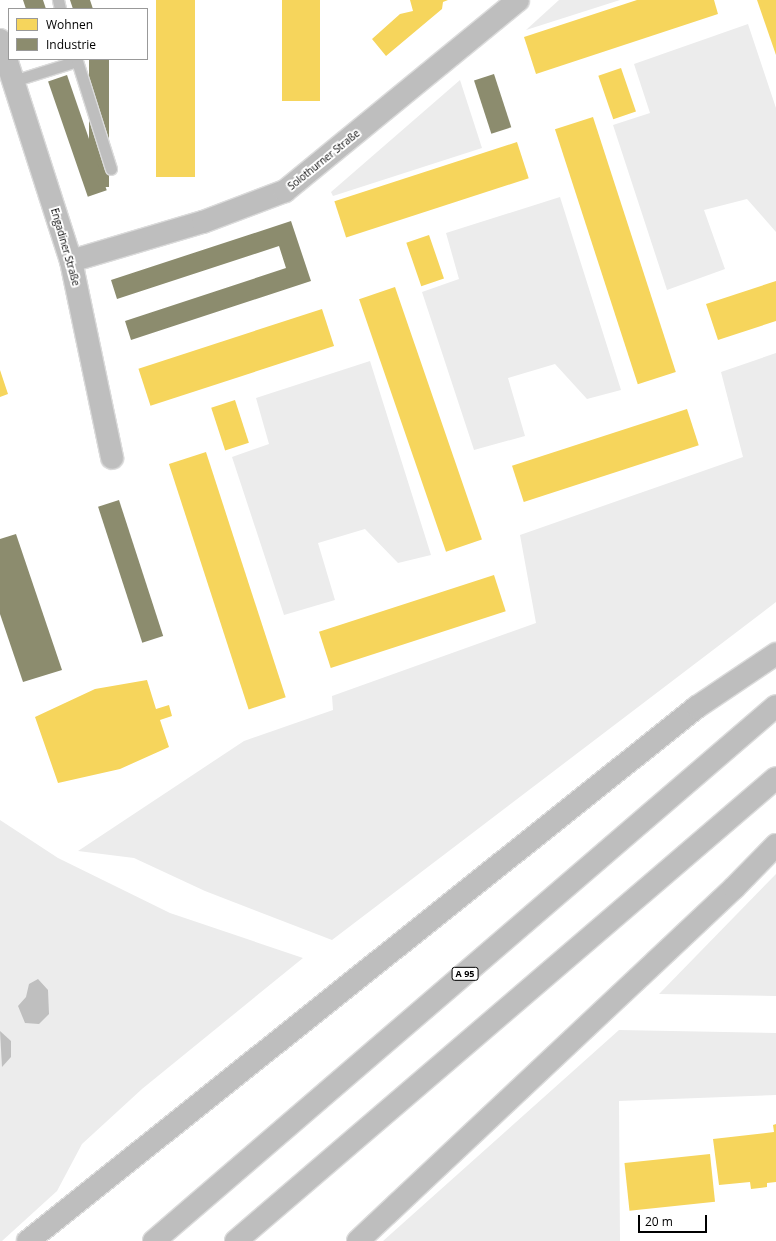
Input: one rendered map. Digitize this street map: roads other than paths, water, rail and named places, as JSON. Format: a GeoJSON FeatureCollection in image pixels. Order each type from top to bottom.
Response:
{"type":"FeatureCollection","features":[{"type":"Feature","properties":{"kind":"main road","name":"Solothurner Straße"},"geometry":{"type":"LineString","coordinates":[[71,261],[203,222],[285,191],[518,0]]}},
{"type":"Feature","properties":{"kind":"main road","name":"Engadiner Straße"},"geometry":{"type":"LineString","coordinates":[[0,40],[71,261],[112,458]]}},
{"type":"Feature","properties":{"kind":"main road"},"geometry":{"type":"LineString","coordinates":[[28,1241],[697,706],[776,654]]}},
{"type":"Feature","properties":{"kind":"main road","name":"A 95"},"geometry":{"type":"LineString","coordinates":[[154,1241],[776,706]]}},
{"type":"Feature","properties":{"kind":"main road"},"geometry":{"type":"LineString","coordinates":[[236,1241],[776,778]]}},
{"type":"Feature","properties":{"kind":"main road"},"geometry":{"type":"LineString","coordinates":[[358,1241],[723,898],[776,845]]}},
{"type":"Feature","properties":{"kind":"lane"},"geometry":{"type":"LineString","coordinates":[[13,81],[76,60],[111,169]]}}]}
